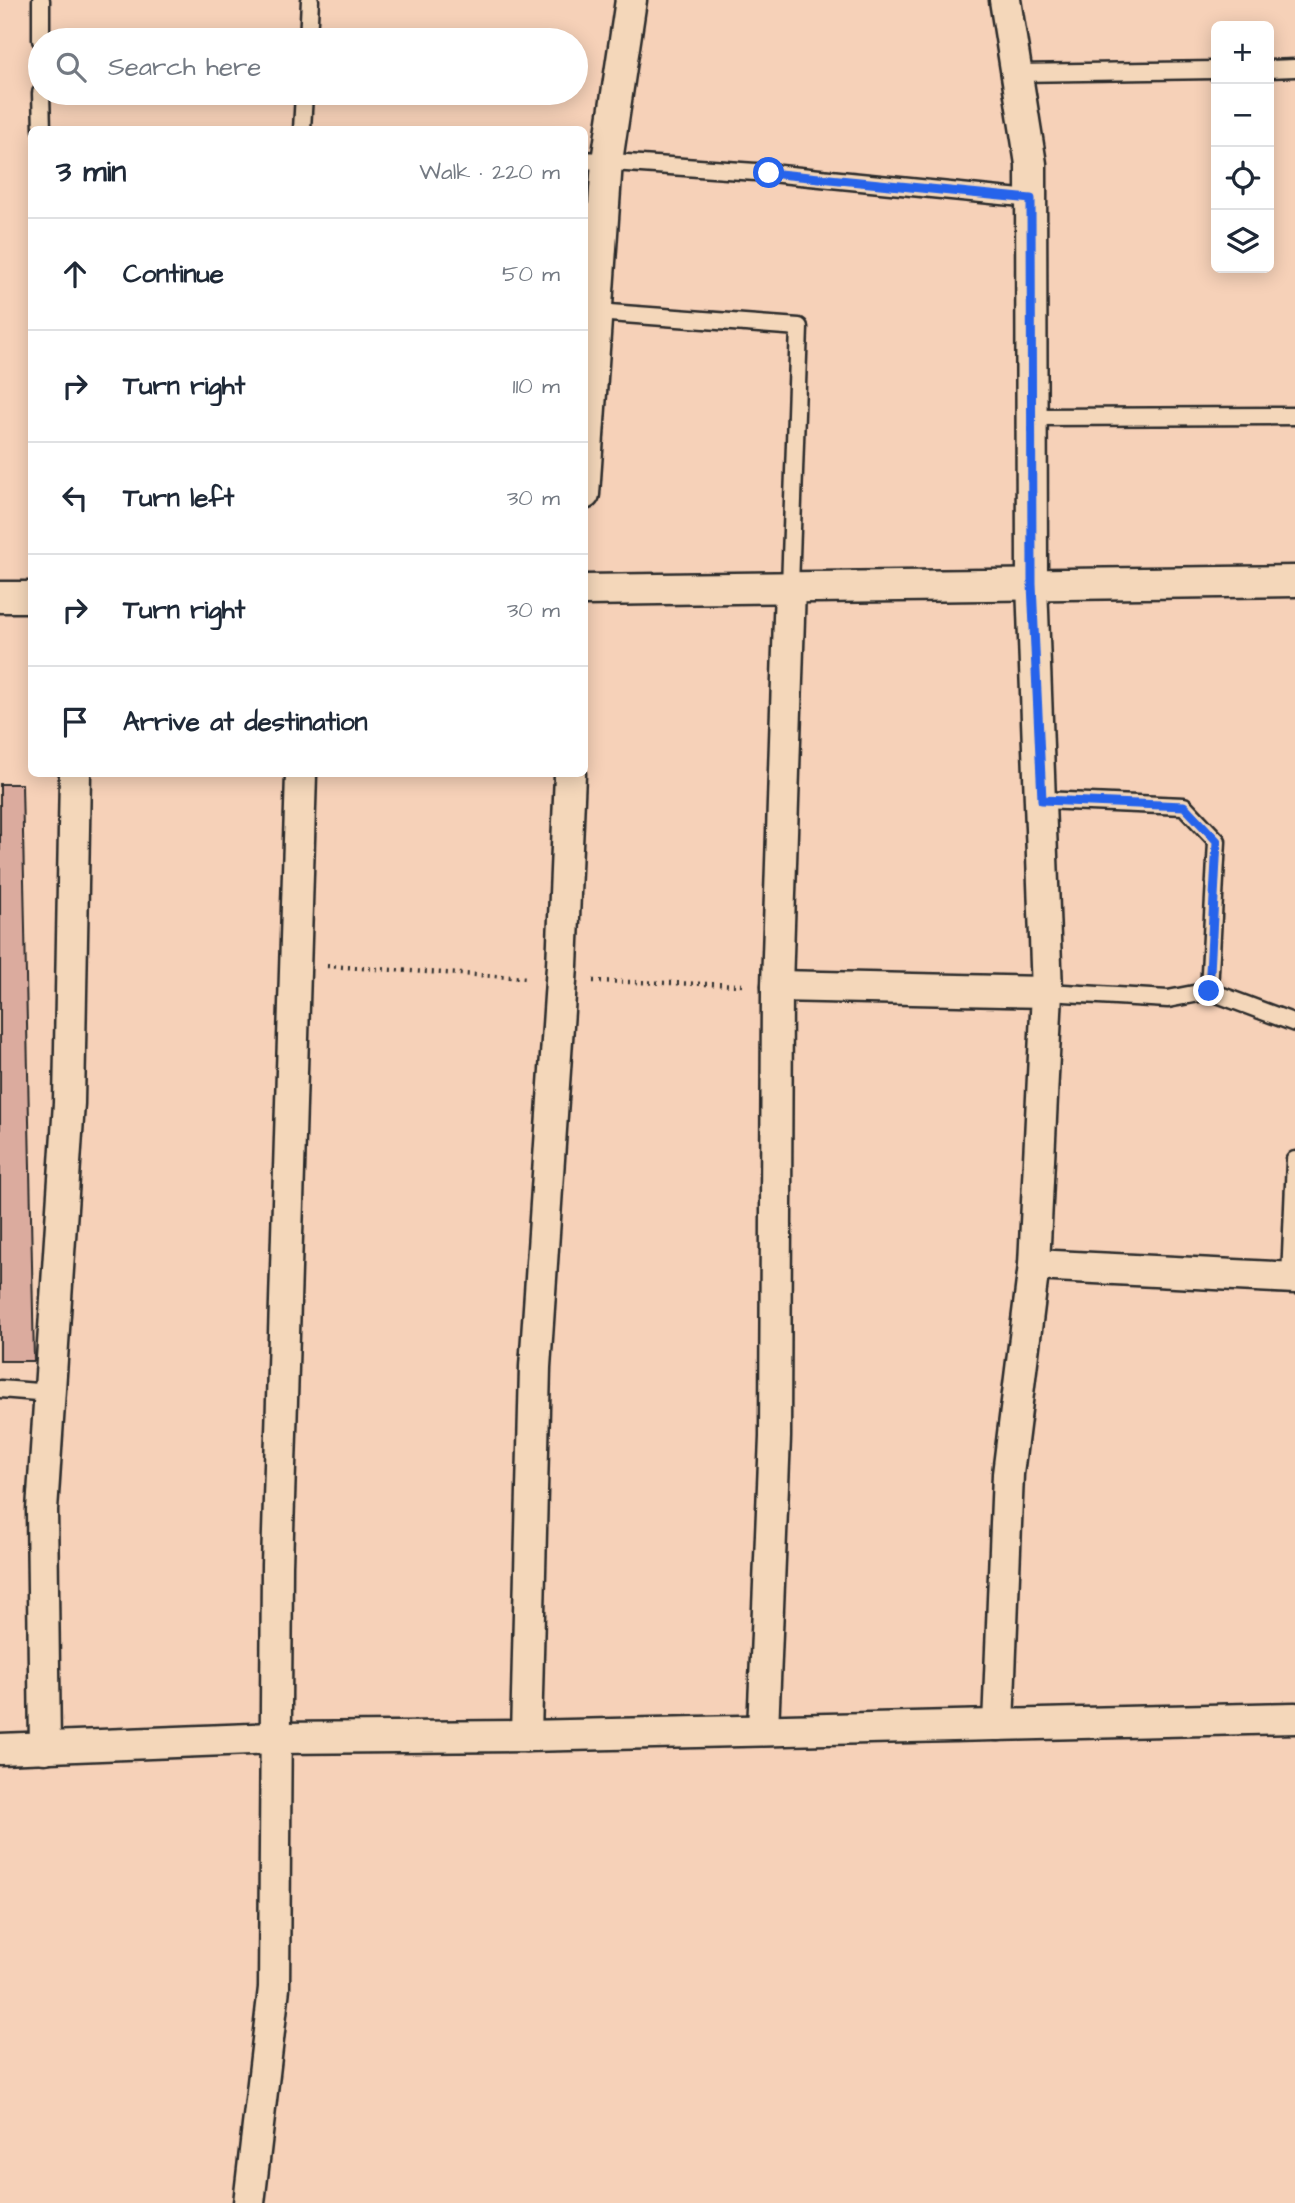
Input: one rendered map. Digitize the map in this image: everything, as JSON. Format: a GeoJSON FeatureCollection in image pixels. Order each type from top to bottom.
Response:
{"type":"FeatureCollection","features":[{"type":"Feature","properties":{"kind":"street"},"geometry":{"type":"LineString","coordinates":[[588,438],[597,312],[596,161],[631,0]]}},
{"type":"Feature","properties":{"kind":"street"},"geometry":{"type":"LineString","coordinates":[[998,1724],[1008,1474],[1034,1265],[1047,992],[1032,584],[1031,164],[1005,0]]}},
{"type":"Feature","properties":{"kind":"street"},"geometry":{"type":"LineString","coordinates":[[588,590],[1295,581]]}},
{"type":"Feature","properties":{"kind":"street"},"geometry":{"type":"LineString","coordinates":[[763,1730],[775,1437],[777,986],[790,587]]}},
{"type":"Feature","properties":{"kind":"street"},"geometry":{"type":"LineString","coordinates":[[0,597],[28,597]]}},
{"type":"Feature","properties":{"kind":"street"},"geometry":{"type":"LineString","coordinates":[[45,1748],[42,1510],[69,1102],[75,777]]}},
{"type":"Feature","properties":{"kind":"street"},"geometry":{"type":"LineString","coordinates":[[249,2203],[274,1988],[274,1738],[301,777]]}},
{"type":"Feature","properties":{"kind":"street"},"geometry":{"type":"LineString","coordinates":[[526,1736],[535,1367],[561,980],[570,777]]}},
{"type":"Feature","properties":{"kind":"street"},"geometry":{"type":"LineString","coordinates":[[777,986],[1047,992]]}},
{"type":"Feature","properties":{"kind":"street"},"geometry":{"type":"LineString","coordinates":[[1034,1265],[1292,1278]]}},
{"type":"Feature","properties":{"kind":"street"},"geometry":{"type":"LineString","coordinates":[[0,1749],[274,1738],[526,1736],[1295,1718]]}},
{"type":"Feature","properties":{"kind":"lane"},"geometry":{"type":"LineString","coordinates":[[41,0],[41,28]]}},
{"type":"Feature","properties":{"kind":"lane"},"geometry":{"type":"LineString","coordinates":[[309,28],[310,0]]}},
{"type":"Feature","properties":{"kind":"lane"},"geometry":{"type":"LineString","coordinates":[[1274,69],[1295,68]]}},
{"type":"Feature","properties":{"kind":"lane"},"geometry":{"type":"LineString","coordinates":[[1017,73],[1211,70]]}},
{"type":"Feature","properties":{"kind":"lane"},"geometry":{"type":"LineString","coordinates":[[41,105],[42,126]]}},
{"type":"Feature","properties":{"kind":"lane"},"geometry":{"type":"LineString","coordinates":[[302,126],[303,105]]}},
{"type":"Feature","properties":{"kind":"lane"},"geometry":{"type":"LineString","coordinates":[[596,161],[1031,199]]}},
{"type":"Feature","properties":{"kind":"lane"},"geometry":{"type":"LineString","coordinates":[[597,312],[799,327],[790,587]]}},
{"type":"Feature","properties":{"kind":"lane"},"geometry":{"type":"LineString","coordinates":[[1031,416],[1295,416]]}},
{"type":"Feature","properties":{"kind":"lane"},"geometry":{"type":"LineString","coordinates":[[1042,800],[1184,806],[1217,841],[1209,991]]}},
{"type":"Feature","properties":{"kind":"lane"},"geometry":{"type":"LineString","coordinates":[[1047,992],[1168,999],[1209,991],[1295,1023]]}},
{"type":"Feature","properties":{"kind":"lane"},"geometry":{"type":"LineString","coordinates":[[1292,1278],[1295,1160]]}},
{"type":"Feature","properties":{"kind":"lane"},"geometry":{"type":"LineString","coordinates":[[0,1388],[50,1393]]}},
{"type":"Feature","properties":{"kind":"path"},"geometry":{"type":"LineString","coordinates":[[295,964],[561,980],[777,986]]}},
{"type":"Feature","properties":{"kind":"building"},"geometry":{"type":"Polygon","coordinates":[[[0,784],[22,784],[34,1361],[0,1361],[0,784]]]}},
{"type":"Feature","properties":{"kind":"route"},"geometry":{"type":"LineString","coordinates":[[769,173],[1031,199],[1032,584],[1042,800],[1184,806],[1217,841],[1209,991]]}}]}
